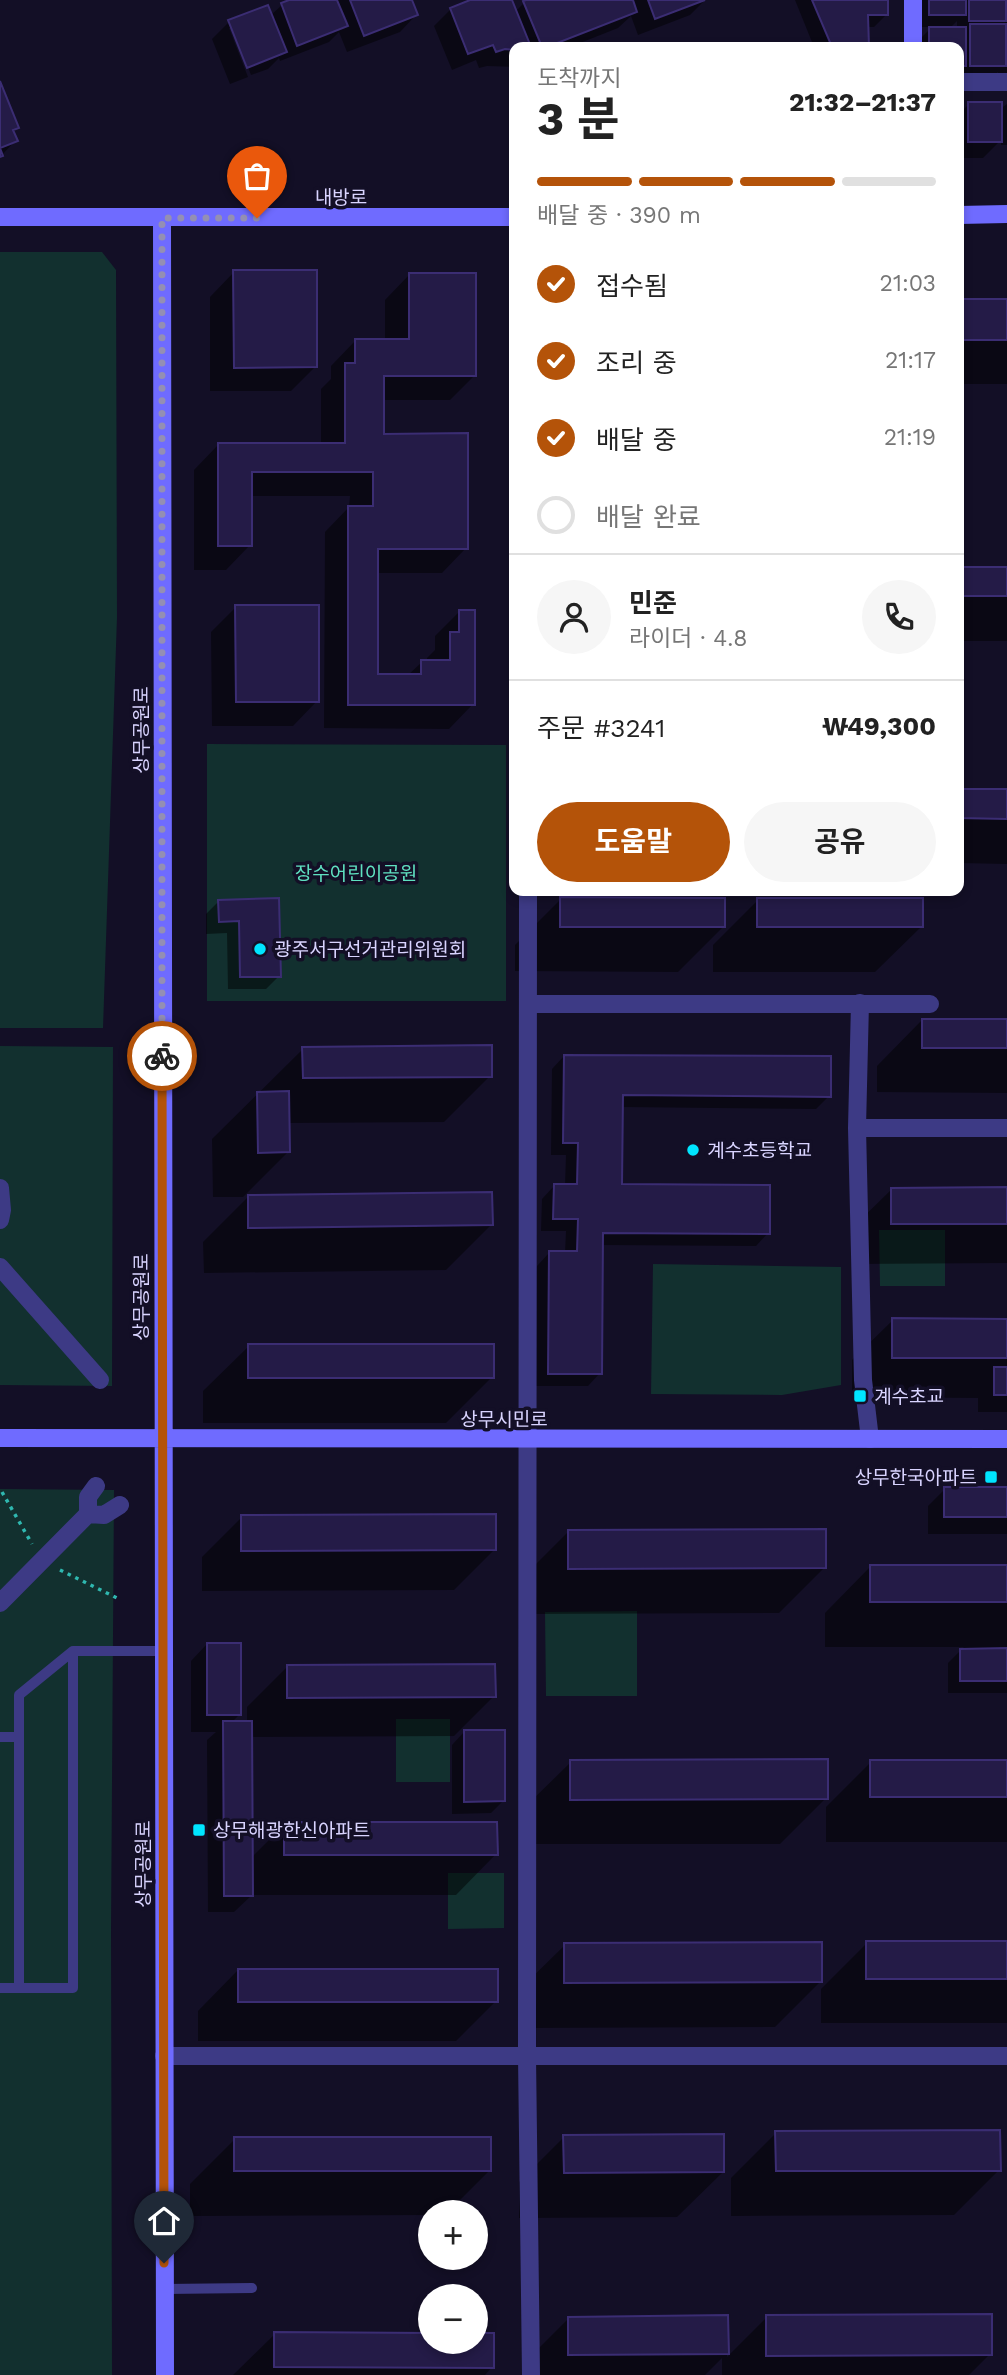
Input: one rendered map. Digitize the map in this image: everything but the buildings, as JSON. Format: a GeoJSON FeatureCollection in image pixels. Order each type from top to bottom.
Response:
{"type":"FeatureCollection","features":[{"type":"Feature","properties":{"kind":"street"},"geometry":{"type":"LineString","coordinates":[[913,42],[914,0]]}},
{"type":"Feature","properties":{"kind":"street"},"geometry":{"type":"LineString","coordinates":[[964,82],[1007,82]]}},
{"type":"Feature","properties":{"kind":"street"},"geometry":{"type":"LineString","coordinates":[[964,215],[1007,214]]}},
{"type":"Feature","properties":{"kind":"street","name":"내방로"},"geometry":{"type":"LineString","coordinates":[[0,217],[509,217]]}},
{"type":"Feature","properties":{"kind":"street","name":"상무공원로"},"geometry":{"type":"LineString","coordinates":[[162,218],[165,2375]]}},
{"type":"Feature","properties":{"kind":"street"},"geometry":{"type":"LineString","coordinates":[[528,896],[527,2056],[531,2375]]}},
{"type":"Feature","properties":{"kind":"street"},"geometry":{"type":"LineString","coordinates":[[860,1003],[857,1128],[863,1380],[870,1439]]}},
{"type":"Feature","properties":{"kind":"street"},"geometry":{"type":"LineString","coordinates":[[528,1004],[930,1004]]}},
{"type":"Feature","properties":{"kind":"street"},"geometry":{"type":"LineString","coordinates":[[857,1128],[1007,1128]]}},
{"type":"Feature","properties":{"kind":"street"},"geometry":{"type":"LineString","coordinates":[[0,1188],[0,1220]]}},
{"type":"Feature","properties":{"kind":"street"},"geometry":{"type":"LineString","coordinates":[[0,1267],[100,1380]]}},
{"type":"Feature","properties":{"kind":"street","name":"상무시민로"},"geometry":{"type":"LineString","coordinates":[[0,1438],[1007,1439]]}},
{"type":"Feature","properties":{"kind":"street"},"geometry":{"type":"LineString","coordinates":[[0,1603],[88,1514],[88,1497],[96,1486]]}},
{"type":"Feature","properties":{"kind":"street"},"geometry":{"type":"LineString","coordinates":[[88,1514],[104,1515],[120,1505]]}},
{"type":"Feature","properties":{"kind":"street"},"geometry":{"type":"LineString","coordinates":[[164,2056],[1007,2056]]}},
{"type":"Feature","properties":{"kind":"lane"},"geometry":{"type":"LineString","coordinates":[[0,1988],[73,1988],[73,1651]]}},
{"type":"Feature","properties":{"kind":"lane"},"geometry":{"type":"LineString","coordinates":[[19,1988],[19,1695],[73,1651],[164,1651]]}},
{"type":"Feature","properties":{"kind":"lane"},"geometry":{"type":"LineString","coordinates":[[0,1737],[19,1737]]}},
{"type":"Feature","properties":{"kind":"lane"},"geometry":{"type":"LineString","coordinates":[[165,2289],[252,2288]]}},
{"type":"Feature","properties":{"kind":"green space"},"geometry":{"type":"Polygon","coordinates":[[[0,252],[102,252],[116,270],[117,617],[103,1028],[0,1028],[0,252]]]}},
{"type":"Feature","properties":{"kind":"green space","name":"장수어린이공원"},"geometry":{"type":"Polygon","coordinates":[[[207,744],[506,745],[506,1001],[207,1001],[207,744]]]}},
{"type":"Feature","properties":{"kind":"green space"},"geometry":{"type":"Polygon","coordinates":[[[0,1046],[113,1047],[112,1386],[0,1385],[0,1046]]]}},
{"type":"Feature","properties":{"kind":"green space"},"geometry":{"type":"Polygon","coordinates":[[[879,1230],[945,1230],[945,1286],[880,1286],[879,1230]]]}},
{"type":"Feature","properties":{"kind":"green space"},"geometry":{"type":"Polygon","coordinates":[[[653,1264],[841,1267],[841,1385],[782,1395],[651,1394],[653,1264]]]}},
{"type":"Feature","properties":{"kind":"green space"},"geometry":{"type":"Polygon","coordinates":[[[0,1489],[114,1490],[112,2375],[0,2375],[0,1489]]]}},
{"type":"Feature","properties":{"kind":"green space"},"geometry":{"type":"Polygon","coordinates":[[[637,1611],[637,1696],[546,1696],[545,1612],[637,1611]]]}},
{"type":"Feature","properties":{"kind":"green space"},"geometry":{"type":"Polygon","coordinates":[[[396,1719],[450,1719],[450,1782],[396,1782],[396,1719]]]}},
{"type":"Feature","properties":{"kind":"green space"},"geometry":{"type":"Polygon","coordinates":[[[448,1873],[504,1873],[504,1928],[448,1929],[448,1873]]]}},
{"type":"Feature","properties":{"kind":"way so far"},"geometry":{"type":"LineString","coordinates":[[162,1056],[162,218],[257,218]]}},
{"type":"Feature","properties":{"kind":"place","name":"광주서구선거관리위원회"},"geometry":{"type":"Point","coordinates":[260,949]}},
{"type":"Feature","properties":{"kind":"place","name":"계수초등학교"},"geometry":{"type":"Point","coordinates":[693,1150]}},
{"type":"Feature","properties":{"kind":"place","name":"계수초교"},"geometry":{"type":"Point","coordinates":[860,1396]}},
{"type":"Feature","properties":{"kind":"place","name":"상무한국아파트"},"geometry":{"type":"Point","coordinates":[991,1477]}},
{"type":"Feature","properties":{"kind":"place","name":"상무해광한신아파트"},"geometry":{"type":"Point","coordinates":[199,1830]}},
{"type":"Feature","properties":{"kind":"route"},"geometry":{"type":"LineString","coordinates":[[162,1056],[164,2263]]}}]}
